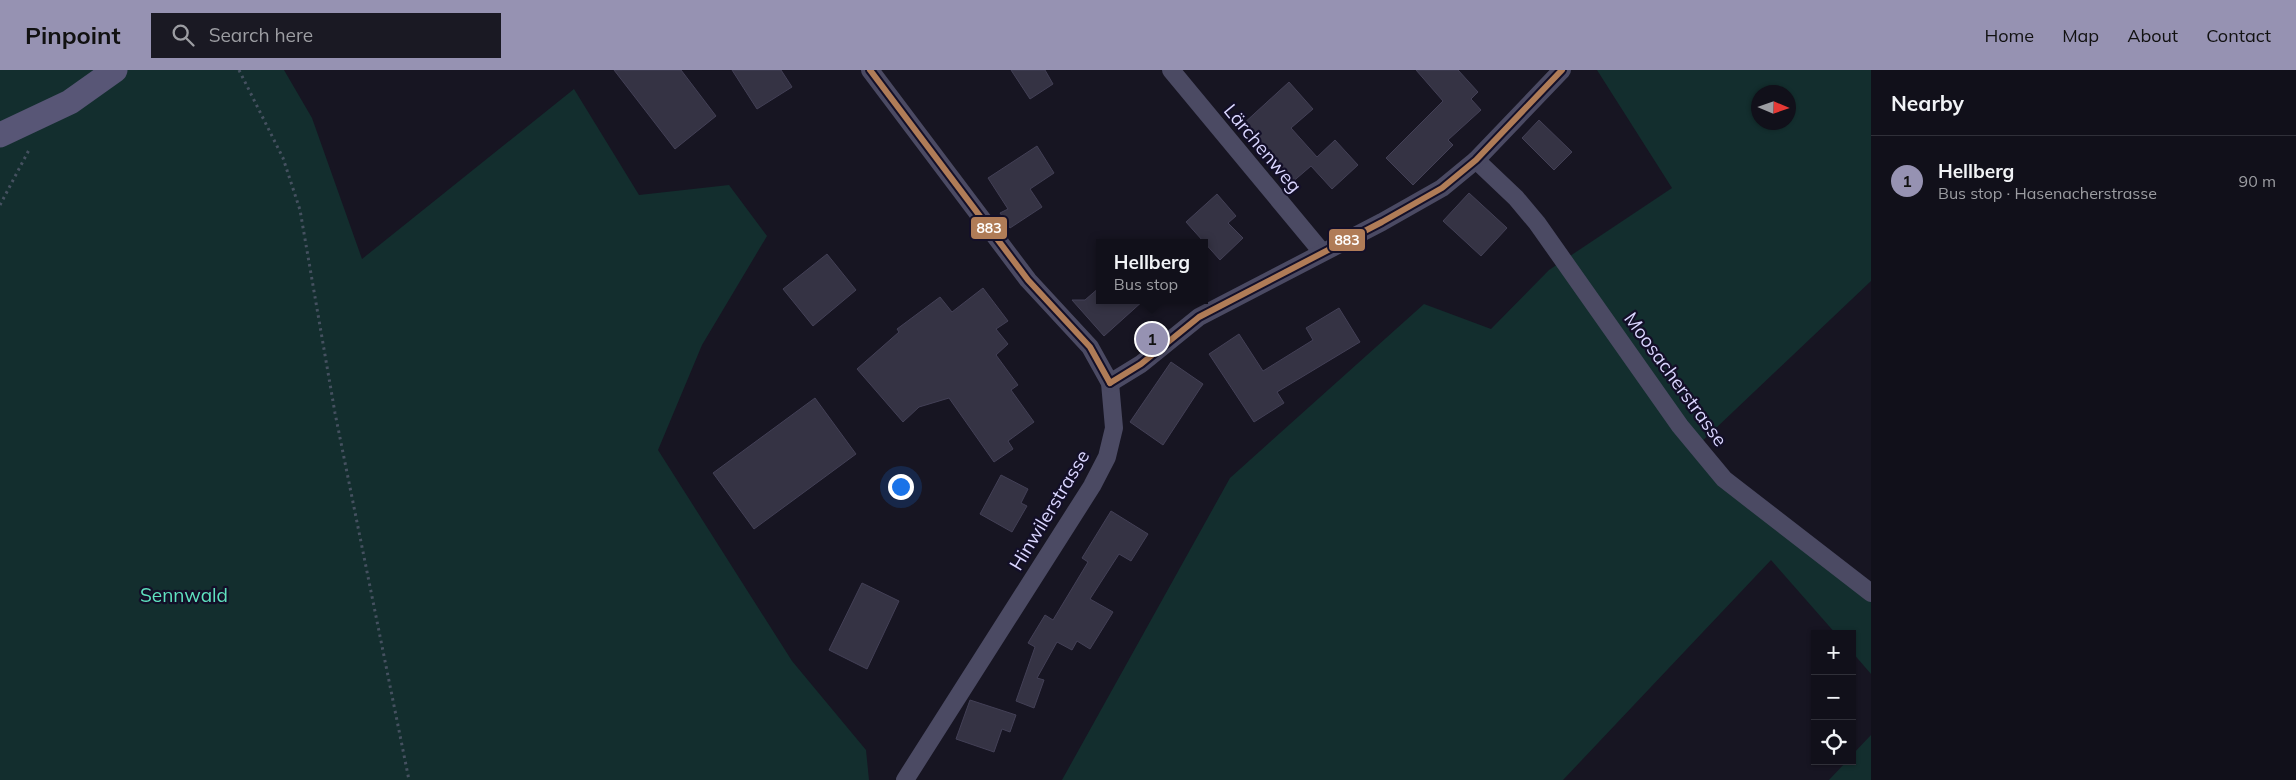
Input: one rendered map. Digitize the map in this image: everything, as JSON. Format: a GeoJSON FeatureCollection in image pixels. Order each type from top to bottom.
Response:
{"type":"FeatureCollection","features":[{"type":"Feature","properties":{"kind":"street"},"geometry":{"type":"LineString","coordinates":[[0,135],[44,116],[70,102],[115,70]]}},
{"type":"Feature","properties":{"kind":"street","name":"Hinwilerstrasse"},"geometry":{"type":"LineString","coordinates":[[870,70],[1028,280],[1090,347],[1110,383],[1114,428],[1107,457],[1092,486],[905,780]]}},
{"type":"Feature","properties":{"kind":"street","name":"Lärchenweg"},"geometry":{"type":"LineString","coordinates":[[1171,70],[1322,252]]}},
{"type":"Feature","properties":{"kind":"street"},"geometry":{"type":"LineString","coordinates":[[1110,383],[1141,364],[1199,317],[1442,188],[1476,160],[1562,70]]}},
{"type":"Feature","properties":{"kind":"street","name":"Moosacherstrasse"},"geometry":{"type":"LineString","coordinates":[[1476,160],[1516,198],[1537,223],[1680,426],[1724,479],[1871,593]]}},
{"type":"Feature","properties":{"kind":"path"},"geometry":{"type":"LineString","coordinates":[[239,70],[277,144],[296,192],[337,420],[409,780]]}},
{"type":"Feature","properties":{"kind":"path"},"geometry":{"type":"LineString","coordinates":[[0,205],[44,116]]}},
{"type":"Feature","properties":{"kind":"green space","name":"Sennwald"},"geometry":{"type":"Polygon","coordinates":[[[0,70],[284,70],[312,118],[362,259],[574,89],[639,195],[729,185],[767,236],[702,345],[658,450],[792,661],[866,750],[869,780],[0,780],[0,70]]]}},
{"type":"Feature","properties":{"kind":"green space"},"geometry":{"type":"Polygon","coordinates":[[[1597,70],[1871,70],[1871,281],[1696,447],[1871,594],[1871,674],[1856,657],[1856,630],[1832,630],[1771,560],[1563,780],[1062,780],[1230,478],[1424,304],[1491,329],[1549,270],[1672,188],[1597,70]]]}},
{"type":"Feature","properties":{"kind":"green space"},"geometry":{"type":"Polygon","coordinates":[[[1871,735],[1871,780],[1829,780],[1843,765],[1856,765],[1856,751],[1871,735]]]}},
{"type":"Feature","properties":{"kind":"building"},"geometry":{"type":"Polygon","coordinates":[[[614,70],[681,70],[716,116],[675,149],[614,70]]]}},
{"type":"Feature","properties":{"kind":"building"},"geometry":{"type":"Polygon","coordinates":[[[732,70],[781,70],[792,87],[757,109],[732,70]]]}},
{"type":"Feature","properties":{"kind":"building"},"geometry":{"type":"Polygon","coordinates":[[[1011,70],[1045,70],[1053,84],[1030,99],[1011,70]]]}},
{"type":"Feature","properties":{"kind":"building"},"geometry":{"type":"Polygon","coordinates":[[[1416,70],[1458,70],[1478,92],[1471,99],[1481,110],[1448,140],[1453,145],[1413,185],[1386,158],[1443,101],[1416,70]]]}},
{"type":"Feature","properties":{"kind":"building"},"geometry":{"type":"Polygon","coordinates":[[[1289,82],[1313,109],[1291,128],[1317,157],[1335,140],[1358,165],[1332,189],[1311,166],[1290,184],[1275,168],[1278,166],[1242,125],[1289,82]]]}},
{"type":"Feature","properties":{"kind":"building"},"geometry":{"type":"Polygon","coordinates":[[[1539,120],[1572,152],[1554,170],[1522,138],[1539,120]]]}},
{"type":"Feature","properties":{"kind":"building"},"geometry":{"type":"Polygon","coordinates":[[[1037,146],[1054,173],[1030,189],[1042,207],[1010,228],[1000,213],[1008,209],[988,178],[1037,146]]]}},
{"type":"Feature","properties":{"kind":"building"},"geometry":{"type":"Polygon","coordinates":[[[1469,193],[1507,228],[1481,256],[1443,221],[1469,193]]]}},
{"type":"Feature","properties":{"kind":"building"},"geometry":{"type":"Polygon","coordinates":[[[1217,194],[1236,216],[1228,223],[1243,238],[1220,260],[1208,247],[1208,239],[1201,239],[1186,222],[1217,194]]]}},
{"type":"Feature","properties":{"kind":"building"},"geometry":{"type":"Polygon","coordinates":[[[827,254],[856,290],[813,326],[783,289],[827,254]]]}},
{"type":"Feature","properties":{"kind":"building"},"geometry":{"type":"Polygon","coordinates":[[[983,288],[1008,321],[996,329],[1008,344],[996,355],[1018,385],[1011,390],[1034,422],[1008,441],[1013,449],[994,462],[949,398],[919,407],[903,422],[857,369],[899,332],[897,329],[940,297],[952,312],[983,288]]]}},
{"type":"Feature","properties":{"kind":"building"},"geometry":{"type":"Polygon","coordinates":[[[1096,290],[1096,304],[1140,304],[1104,336],[1072,300],[1085,300],[1096,290]]]}},
{"type":"Feature","properties":{"kind":"building"},"geometry":{"type":"Polygon","coordinates":[[[1339,308],[1360,342],[1277,392],[1284,403],[1254,422],[1209,354],[1239,334],[1263,371],[1313,340],[1306,328],[1339,308]]]}},
{"type":"Feature","properties":{"kind":"building"},"geometry":{"type":"Polygon","coordinates":[[[1171,362],[1203,384],[1163,445],[1130,422],[1171,362]]]}},
{"type":"Feature","properties":{"kind":"building"},"geometry":{"type":"Polygon","coordinates":[[[815,398],[856,454],[754,529],[713,473],[815,398]]]}},
{"type":"Feature","properties":{"kind":"building"},"geometry":{"type":"Polygon","coordinates":[[[1001,475],[1028,489],[1021,503],[1027,506],[1012,532],[980,514],[1001,475]]]}},
{"type":"Feature","properties":{"kind":"building"},"geometry":{"type":"Polygon","coordinates":[[[1111,511],[1148,534],[1131,561],[1119,554],[1090,599],[1113,612],[1090,649],[1077,641],[1072,650],[1057,642],[1037,678],[1044,680],[1034,708],[1016,701],[1035,647],[1028,643],[1045,615],[1053,620],[1088,562],[1082,558],[1111,511]]]}},
{"type":"Feature","properties":{"kind":"building"},"geometry":{"type":"Polygon","coordinates":[[[862,583],[899,601],[867,669],[829,650],[862,583]]]}},
{"type":"Feature","properties":{"kind":"building"},"geometry":{"type":"Polygon","coordinates":[[[970,700],[1016,715],[1010,732],[1002,729],[994,752],[956,739],[970,700]]]}},
{"type":"Feature","properties":{"kind":"transit line","name":"883"},"geometry":{"type":"LineString","coordinates":[[870,70],[1028,280],[1090,347],[1110,383]]}},
{"type":"Feature","properties":{"kind":"transit line","name":"883"},"geometry":{"type":"LineString","coordinates":[[1110,383],[1141,364],[1199,317],[1382,222],[1442,188],[1476,160],[1562,70]]}},
{"type":"Feature","properties":{"kind":"place","name":"Hellberg"},"geometry":{"type":"Point","coordinates":[1152,339]}}]}
